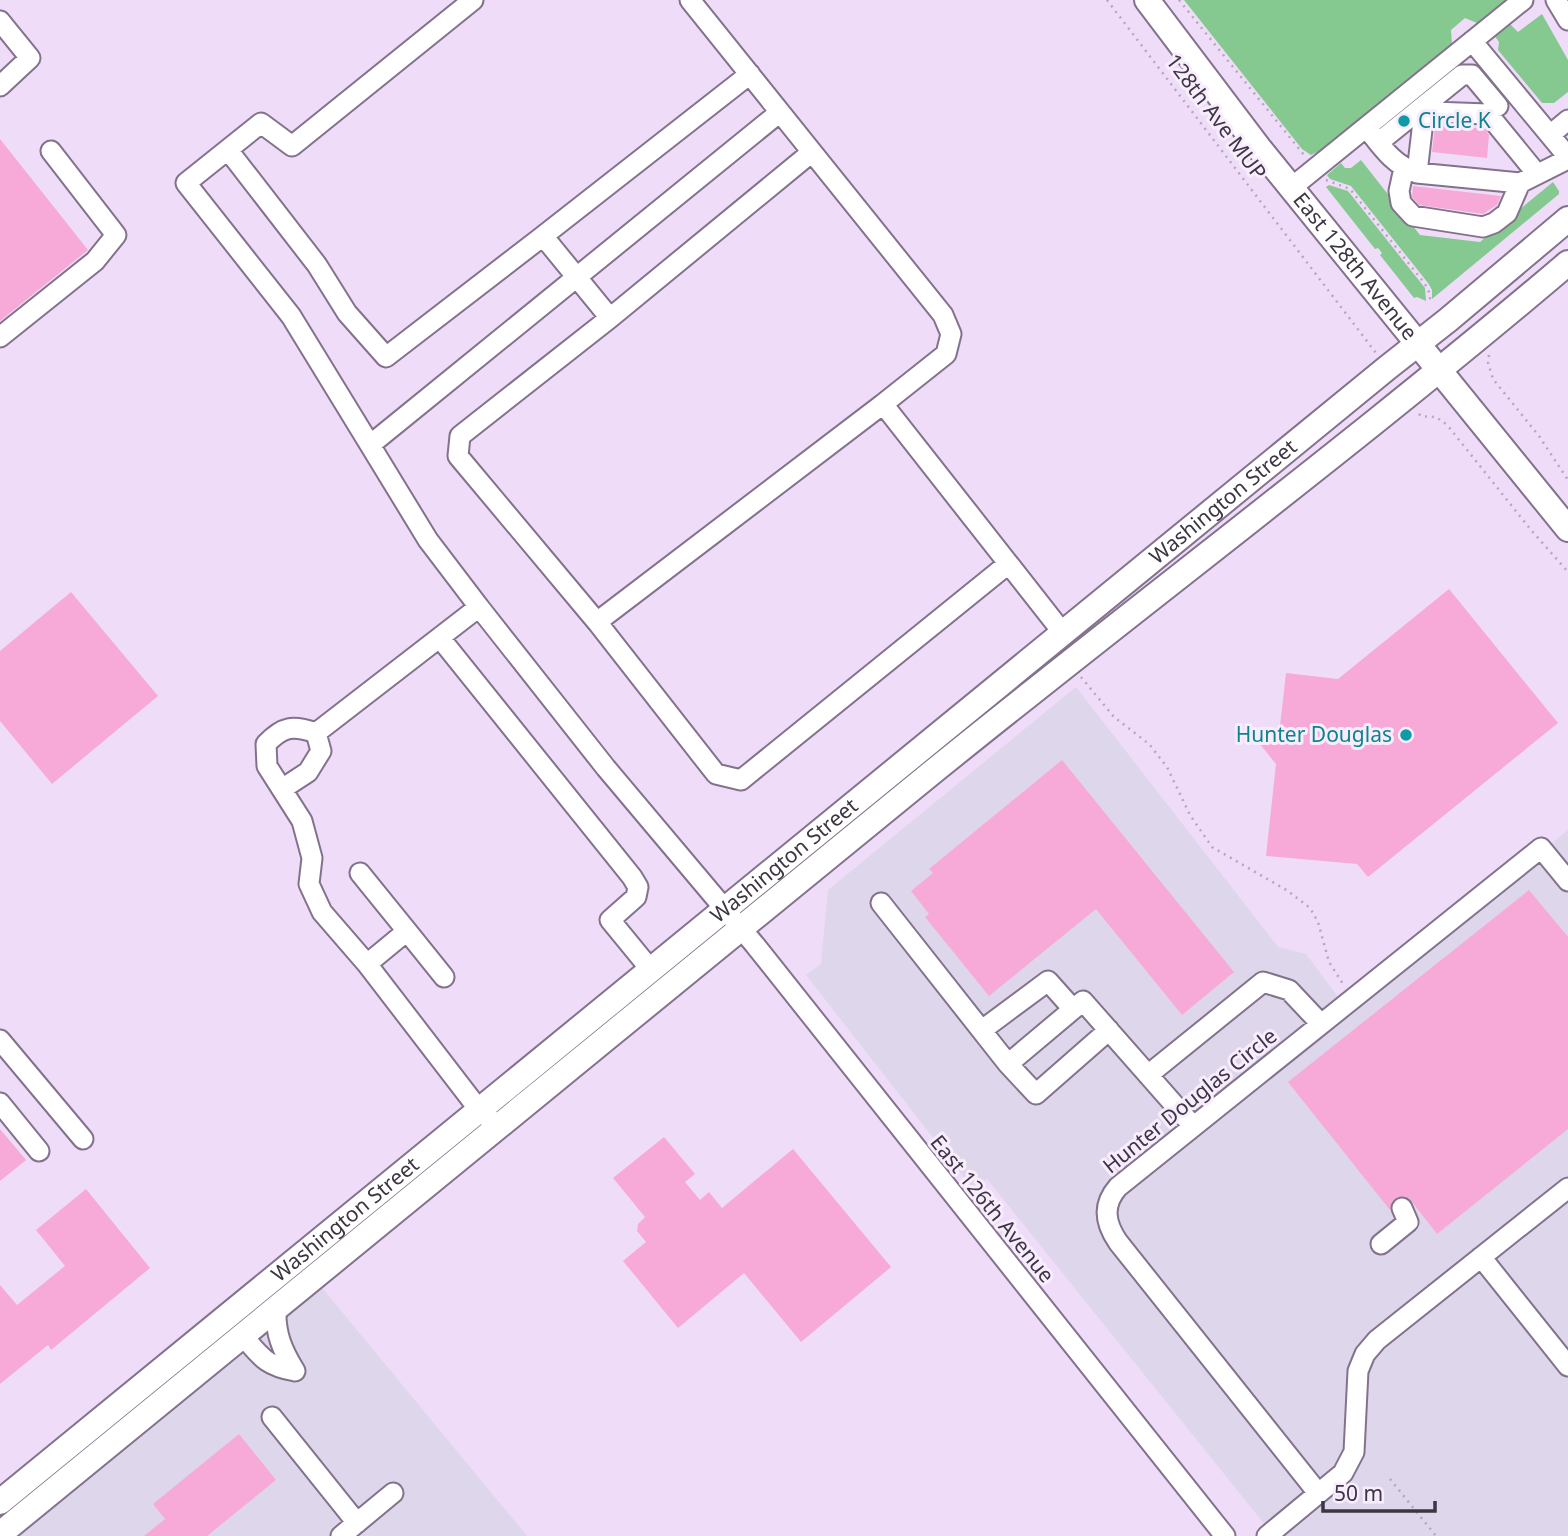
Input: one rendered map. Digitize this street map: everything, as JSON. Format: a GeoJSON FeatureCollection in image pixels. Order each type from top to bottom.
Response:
{"type":"FeatureCollection","features":[{"type":"Feature","properties":{"kind":"main road","name":"East 128th Avenue"},"geometry":{"type":"LineString","coordinates":[[1147,0],[1291,188],[1568,529]]}},
{"type":"Feature","properties":{"kind":"main road","name":"Washington Street"},"geometry":{"type":"LineString","coordinates":[[6,1515],[226,1317],[1568,219]]}},
{"type":"Feature","properties":{"kind":"main road","name":"Washington Street"},"geometry":{"type":"LineString","coordinates":[[6,1515],[243,1336],[1098,638],[1230,538],[1568,263]]}},
{"type":"Feature","properties":{"kind":"main road"},"geometry":{"type":"LineString","coordinates":[[226,1317],[243,1336]]}},
{"type":"Feature","properties":{"kind":"street"},"geometry":{"type":"LineString","coordinates":[[473,0],[292,146],[261,123],[228,150],[317,265],[347,313],[386,357],[750,74]]}},
{"type":"Feature","properties":{"kind":"street"},"geometry":{"type":"LineString","coordinates":[[597,622],[946,354],[951,334],[943,315],[690,0]]}},
{"type":"Feature","properties":{"kind":"street"},"geometry":{"type":"LineString","coordinates":[[1372,135],[1472,41],[1522,0]]}},
{"type":"Feature","properties":{"kind":"street"},"geometry":{"type":"LineString","coordinates":[[1556,0],[1568,20]]}},
{"type":"Feature","properties":{"kind":"street"},"geometry":{"type":"LineString","coordinates":[[0,21],[30,58],[0,86]]}},
{"type":"Feature","properties":{"kind":"street"},"geometry":{"type":"LineString","coordinates":[[1372,135],[1392,159],[1410,170],[1520,183],[1568,158],[1472,41]]}},
{"type":"Feature","properties":{"kind":"street"},"geometry":{"type":"LineString","coordinates":[[1291,188],[1462,75],[1472,75],[1537,174]]}},
{"type":"Feature","properties":{"kind":"street"},"geometry":{"type":"LineString","coordinates":[[1515,92],[1493,110],[1432,113],[1423,121],[1410,170],[1399,191],[1401,203],[1413,216],[1483,227],[1507,213],[1520,183]]}},
{"type":"Feature","properties":{"kind":"street"},"geometry":{"type":"LineString","coordinates":[[370,445],[780,112]]}},
{"type":"Feature","properties":{"kind":"street"},"geometry":{"type":"LineString","coordinates":[[1550,135],[1568,120]]}},
{"type":"Feature","properties":{"kind":"street","name":"East 126th Avenue"},"geometry":{"type":"LineString","coordinates":[[228,150],[186,183],[291,316],[428,540],[606,768],[742,928],[1225,1536]]}},
{"type":"Feature","properties":{"kind":"street"},"geometry":{"type":"LineString","coordinates":[[0,337],[95,261],[116,235],[51,151]]}},
{"type":"Feature","properties":{"kind":"street"},"geometry":{"type":"LineString","coordinates":[[813,152],[460,436],[458,456],[597,622],[716,774],[741,780],[1008,564]]}},
{"type":"Feature","properties":{"kind":"street"},"geometry":{"type":"LineString","coordinates":[[543,236],[610,318]]}},
{"type":"Feature","properties":{"kind":"street"},"geometry":{"type":"LineString","coordinates":[[883,404],[1063,633]]}},
{"type":"Feature","properties":{"kind":"street"},"geometry":{"type":"LineString","coordinates":[[316,733],[479,607]]}},
{"type":"Feature","properties":{"kind":"street"},"geometry":{"type":"LineString","coordinates":[[440,638],[632,877],[638,887],[636,897],[610,920],[651,970]]}},
{"type":"Feature","properties":{"kind":"street"},"geometry":{"type":"LineString","coordinates":[[316,733],[297,727],[276,734],[266,744],[267,766],[302,821],[312,858],[309,884],[313,893],[322,912],[367,964],[480,1111],[499,1127]]}},
{"type":"Feature","properties":{"kind":"street"},"geometry":{"type":"LineString","coordinates":[[282,789],[308,772],[321,751],[316,733]]}},
{"type":"Feature","properties":{"kind":"street","name":"Hunter Douglas Circle"},"geometry":{"type":"LineString","coordinates":[[1318,1493],[1118,1242],[1107,1223],[1107,1204],[1111,1195],[1193,1126],[1541,848],[1565,873]]}},
{"type":"Feature","properties":{"kind":"street"},"geometry":{"type":"LineString","coordinates":[[360,873],[444,976]]}},
{"type":"Feature","properties":{"kind":"street"},"geometry":{"type":"LineString","coordinates":[[881,902],[1008,1064],[1036,1094],[1109,1030]]}},
{"type":"Feature","properties":{"kind":"street"},"geometry":{"type":"LineString","coordinates":[[367,964],[407,931]]}},
{"type":"Feature","properties":{"kind":"street"},"geometry":{"type":"LineString","coordinates":[[982,1030],[1048,981],[1073,1009]]}},
{"type":"Feature","properties":{"kind":"street"},"geometry":{"type":"LineString","coordinates":[[1148,1075],[1262,982],[1289,989],[1321,1024]]}},
{"type":"Feature","properties":{"kind":"street"},"geometry":{"type":"LineString","coordinates":[[1008,1064],[1083,1001],[1193,1126]]}},
{"type":"Feature","properties":{"kind":"street"},"geometry":{"type":"LineString","coordinates":[[0,1040],[83,1139]]}},
{"type":"Feature","properties":{"kind":"street"},"geometry":{"type":"LineString","coordinates":[[0,1103],[39,1151]]}},
{"type":"Feature","properties":{"kind":"street"},"geometry":{"type":"LineString","coordinates":[[1267,1536],[1343,1473],[1354,1451],[1358,1371],[1365,1354],[1377,1340],[1567,1191]]}},
{"type":"Feature","properties":{"kind":"street"},"geometry":{"type":"LineString","coordinates":[[1381,1244],[1408,1222],[1402,1208]]}},
{"type":"Feature","properties":{"kind":"street"},"geometry":{"type":"LineString","coordinates":[[1481,1257],[1568,1366]]}},
{"type":"Feature","properties":{"kind":"street"},"geometry":{"type":"LineString","coordinates":[[243,1336],[270,1364],[295,1371],[277,1334],[276,1309]]}},
{"type":"Feature","properties":{"kind":"street"},"geometry":{"type":"LineString","coordinates":[[272,1417],[357,1523]]}},
{"type":"Feature","properties":{"kind":"street"},"geometry":{"type":"LineString","coordinates":[[341,1536],[393,1493]]}},
{"type":"Feature","properties":{"kind":"path","name":"128th Ave MUP"},"geometry":{"type":"LineString","coordinates":[[1107,0],[1376,353]]}},
{"type":"Feature","properties":{"kind":"path","name":"128th Ave MUP"},"geometry":{"type":"LineString","coordinates":[[1179,0],[1304,155]]}},
{"type":"Feature","properties":{"kind":"path"},"geometry":{"type":"LineString","coordinates":[[1325,180],[1350,189],[1425,284],[1430,294],[1430,304]]}},
{"type":"Feature","properties":{"kind":"path"},"geometry":{"type":"LineString","coordinates":[[1489,354],[1488,363],[1493,379],[1539,436],[1568,480]]}},
{"type":"Feature","properties":{"kind":"path"},"geometry":{"type":"LineString","coordinates":[[1419,414],[1422,417],[1438,418],[1448,426],[1568,572]]}},
{"type":"Feature","properties":{"kind":"path"},"geometry":{"type":"LineString","coordinates":[[1079,674],[1114,717],[1149,744],[1167,767],[1205,840],[1221,854],[1288,891],[1310,908],[1318,922],[1329,962],[1346,990]]}},
{"type":"Feature","properties":{"kind":"path"},"geometry":{"type":"LineString","coordinates":[[1390,1479],[1436,1536]]}},
{"type":"Feature","properties":{"kind":"shaded area"},"geometry":{"type":"Polygon","coordinates":[[[1076,687],[1278,947],[1306,954],[1347,1009],[1568,830],[1568,1536],[1274,1536],[987,1179],[974,1190],[806,975],[821,964],[828,890],[1076,687]]]}},
{"type":"Feature","properties":{"kind":"shaded area"},"geometry":{"type":"Polygon","coordinates":[[[314,1278],[527,1536],[2,1536],[314,1278]]]}},
{"type":"Feature","properties":{"kind":"green space"},"geometry":{"type":"Polygon","coordinates":[[[1184,0],[1506,0],[1477,23],[1465,18],[1451,30],[1452,44],[1328,147],[1311,155],[1302,149],[1184,0]]]}},
{"type":"Feature","properties":{"kind":"green space"},"geometry":{"type":"Polygon","coordinates":[[[1542,14],[1568,60],[1568,92],[1554,103],[1542,103],[1498,50],[1499,42],[1494,35],[1509,23],[1518,32],[1542,14]]]}},
{"type":"Feature","properties":{"kind":"green space"},"geometry":{"type":"Polygon","coordinates":[[[1361,160],[1420,235],[1480,242],[1553,182],[1559,194],[1432,299],[1432,290],[1428,283],[1351,186],[1330,179],[1327,175],[1341,163],[1345,168],[1351,168],[1361,160]]]}},
{"type":"Feature","properties":{"kind":"green space"},"geometry":{"type":"Polygon","coordinates":[[[1329,185],[1348,191],[1425,288],[1426,301],[1414,298],[1380,255],[1382,253],[1378,248],[1375,249],[1326,187],[1329,185]]]}},
{"type":"Feature","properties":{"kind":"building","name":"Circle K"},"geometry":{"type":"Polygon","coordinates":[[[1437,124],[1485,129],[1489,135],[1487,158],[1432,152],[1437,124]]]}},
{"type":"Feature","properties":{"kind":"building"},"geometry":{"type":"Polygon","coordinates":[[[0,139],[88,250],[0,321],[0,139]]]}},
{"type":"Feature","properties":{"kind":"building","name":"Circle K"},"geometry":{"type":"Polygon","coordinates":[[[1413,186],[1501,196],[1497,205],[1483,214],[1419,205],[1412,197],[1413,186]]]}},
{"type":"Feature","properties":{"kind":"building","name":"Hunter Douglas"},"geometry":{"type":"Polygon","coordinates":[[[1449,589],[1558,723],[1368,877],[1357,864],[1266,856],[1276,764],[1259,743],[1280,726],[1286,673],[1338,679],[1449,589]]]}},
{"type":"Feature","properties":{"kind":"building"},"geometry":{"type":"Polygon","coordinates":[[[71,592],[158,696],[52,784],[0,721],[0,651],[71,592]]]}},
{"type":"Feature","properties":{"kind":"building"},"geometry":{"type":"Polygon","coordinates":[[[1062,760],[1234,972],[1182,1015],[1096,909],[989,996],[925,917],[929,914],[911,891],[933,873],[929,869],[1062,760]]]}},
{"type":"Feature","properties":{"kind":"building"},"geometry":{"type":"Polygon","coordinates":[[[1529,890],[1568,937],[1568,1129],[1437,1234],[1409,1198],[1397,1197],[1392,1201],[1390,1210],[1288,1082],[1529,890]]]}},
{"type":"Feature","properties":{"kind":"building"},"geometry":{"type":"Polygon","coordinates":[[[0,1129],[26,1160],[0,1181],[0,1129]]]}},
{"type":"Feature","properties":{"kind":"building"},"geometry":{"type":"Polygon","coordinates":[[[664,1137],[695,1174],[685,1182],[700,1200],[709,1192],[722,1208],[793,1149],[891,1267],[801,1342],[744,1273],[678,1328],[623,1261],[646,1242],[637,1231],[638,1224],[645,1217],[613,1178],[664,1137]]]}},
{"type":"Feature","properties":{"kind":"building"},"geometry":{"type":"Polygon","coordinates":[[[86,1189],[150,1268],[51,1350],[48,1345],[0,1384],[0,1285],[17,1305],[65,1266],[36,1230],[86,1189]]]}},
{"type":"Feature","properties":{"kind":"building"},"geometry":{"type":"Polygon","coordinates":[[[239,1434],[276,1480],[207,1536],[144,1536],[165,1519],[153,1504],[239,1434]]]}},
{"type":"Feature","properties":{"kind":"place","name":"Circle K"},"geometry":{"type":"Point","coordinates":[1404,121]}},
{"type":"Feature","properties":{"kind":"place","name":"Hunter Douglas"},"geometry":{"type":"Point","coordinates":[1406,735]}}]}
